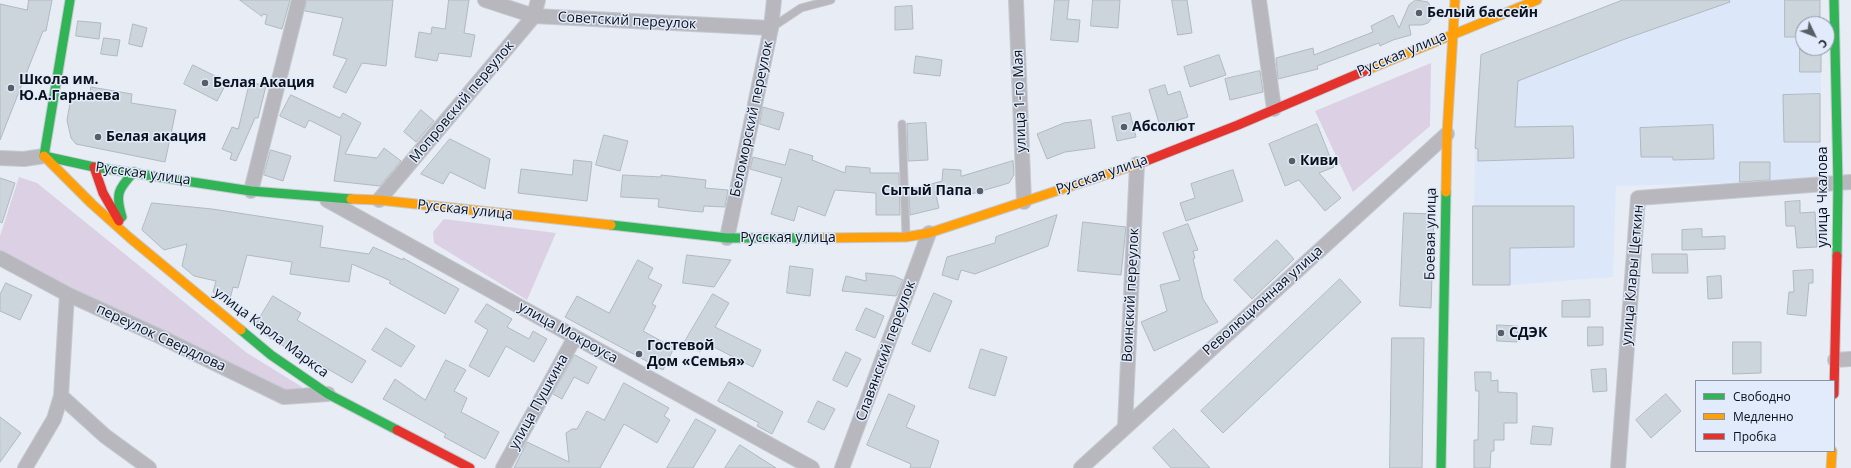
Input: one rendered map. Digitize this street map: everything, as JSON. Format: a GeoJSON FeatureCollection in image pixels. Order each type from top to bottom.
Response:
{"type":"FeatureCollection","features":[{"type":"Feature","properties":{"kind":"main road"},"geometry":{"type":"LineString","coordinates":[[44,156],[70,0]]}},
{"type":"Feature","properties":{"kind":"main road","name":"Боевая улица"},"geometry":{"type":"LineString","coordinates":[[1441,468],[1447,134],[1455,0]]}},
{"type":"Feature","properties":{"kind":"main road","name":"Русская улица"},"geometry":{"type":"LineString","coordinates":[[44,156],[94,167],[251,190],[325,198],[379,200],[727,238],[906,237],[929,234],[1137,164],[1274,109],[1454,32],[1537,0]]}},
{"type":"Feature","properties":{"kind":"main road","name":"улица Чкалова"},"geometry":{"type":"LineString","coordinates":[[1834,0],[1844,183],[1834,380]]}},
{"type":"Feature","properties":{"kind":"main road","name":"улица Карла Маркса"},"geometry":{"type":"LineString","coordinates":[[44,156],[92,204],[130,238],[271,355],[328,394],[470,468]]}},
{"type":"Feature","properties":{"kind":"main road","name":"улица Карла Маркса"},"geometry":{"type":"LineString","coordinates":[[94,167],[103,193],[130,238]]}},
{"type":"Feature","properties":{"kind":"main road","name":"улица Карла Маркса"},"geometry":{"type":"LineString","coordinates":[[130,238],[117,203],[119,188],[134,172]]}},
{"type":"Feature","properties":{"kind":"main road"},"geometry":{"type":"LineString","coordinates":[[1831,468],[1832,452]]}},
{"type":"Feature","properties":{"kind":"street"},"geometry":{"type":"LineString","coordinates":[[251,190],[299,0]]}},
{"type":"Feature","properties":{"kind":"street","name":"Советский переулок"},"geometry":{"type":"LineString","coordinates":[[485,0],[534,16],[771,28]]}},
{"type":"Feature","properties":{"kind":"street","name":"Мопровский переулок"},"geometry":{"type":"LineString","coordinates":[[379,200],[534,16],[538,0]]}},
{"type":"Feature","properties":{"kind":"street","name":"Беломорский переулок"},"geometry":{"type":"LineString","coordinates":[[727,238],[771,28],[774,0]]}},
{"type":"Feature","properties":{"kind":"street","name":"улица 1-го Мая"},"geometry":{"type":"LineString","coordinates":[[1016,0],[1024,202]]}},
{"type":"Feature","properties":{"kind":"street"},"geometry":{"type":"LineString","coordinates":[[1260,0],[1274,109]]}},
{"type":"Feature","properties":{"kind":"street","name":"Революционная улица"},"geometry":{"type":"LineString","coordinates":[[1081,468],[1125,426],[1447,134]]}},
{"type":"Feature","properties":{"kind":"street","name":"Русская улица"},"geometry":{"type":"LineString","coordinates":[[0,158],[24,159],[44,156]]}},
{"type":"Feature","properties":{"kind":"street","name":"Воинский переулок"},"geometry":{"type":"LineString","coordinates":[[1125,426],[1137,164]]}},
{"type":"Feature","properties":{"kind":"street","name":"улица Клары Цеткин"},"geometry":{"type":"LineString","coordinates":[[1618,468],[1638,198],[1844,183]]}},
{"type":"Feature","properties":{"kind":"street","name":"улица Мокроуса"},"geometry":{"type":"LineString","coordinates":[[325,198],[812,468]]}},
{"type":"Feature","properties":{"kind":"street","name":"Славянский переулок"},"geometry":{"type":"LineString","coordinates":[[842,468],[929,234]]}},
{"type":"Feature","properties":{"kind":"street","name":"переулок Свердлова"},"geometry":{"type":"LineString","coordinates":[[0,258],[67,294],[161,336],[284,397],[328,394]]}},
{"type":"Feature","properties":{"kind":"street"},"geometry":{"type":"LineString","coordinates":[[25,468],[54,419],[61,396],[67,294]]}},
{"type":"Feature","properties":{"kind":"street","name":"улица Пушкина"},"geometry":{"type":"LineString","coordinates":[[503,468],[575,337]]}},
{"type":"Feature","properties":{"kind":"street"},"geometry":{"type":"LineString","coordinates":[[1835,360],[1851,359]]}},
{"type":"Feature","properties":{"kind":"street"},"geometry":{"type":"LineString","coordinates":[[61,396],[105,436],[149,468]]}},
{"type":"Feature","properties":{"kind":"lane"},"geometry":{"type":"LineString","coordinates":[[771,28],[801,8],[831,0]]}},
{"type":"Feature","properties":{"kind":"lane"},"geometry":{"type":"LineString","coordinates":[[902,124],[906,237]]}},
{"type":"Feature","properties":{"kind":"shaded area"},"geometry":{"type":"Polygon","coordinates":[[[1623,0],[1820,0],[1820,16],[1795,16],[1795,56],[1809,56],[1821,72],[1821,180],[1616,186],[1613,277],[1510,285],[1473,285],[1475,148],[1481,55],[1623,0]]]}},
{"type":"Feature","properties":{"kind":"shaded area"},"geometry":{"type":"Polygon","coordinates":[[[1431,63],[1430,126],[1353,192],[1315,111],[1431,63]]]}},
{"type":"Feature","properties":{"kind":"shaded area"},"geometry":{"type":"Polygon","coordinates":[[[19,177],[37,183],[247,353],[302,387],[289,394],[0,255],[0,236],[19,177]]]}},
{"type":"Feature","properties":{"kind":"shaded area"},"geometry":{"type":"Polygon","coordinates":[[[444,219],[556,233],[527,300],[434,243],[433,232],[444,219]]]}},
{"type":"Feature","properties":{"kind":"building"},"geometry":{"type":"Polygon","coordinates":[[[29,0],[52,0],[46,31],[43,31],[0,140],[0,4],[27,10],[29,0]]]}},
{"type":"Feature","properties":{"kind":"building"},"geometry":{"type":"Polygon","coordinates":[[[240,0],[290,0],[282,29],[265,24],[267,15],[263,14],[262,16],[240,0]]]}},
{"type":"Feature","properties":{"kind":"building"},"geometry":{"type":"Polygon","coordinates":[[[307,0],[393,0],[386,66],[362,63],[346,93],[333,87],[347,59],[333,55],[343,18],[305,11],[307,0]]]}},
{"type":"Feature","properties":{"kind":"building"},"geometry":{"type":"Polygon","coordinates":[[[449,0],[469,0],[464,33],[475,35],[471,57],[439,53],[437,61],[415,57],[419,32],[431,34],[432,27],[445,29],[449,0]]]}},
{"type":"Feature","properties":{"kind":"building"},"geometry":{"type":"Polygon","coordinates":[[[1055,0],[1069,0],[1067,19],[1080,20],[1078,42],[1051,40],[1055,0]]]}},
{"type":"Feature","properties":{"kind":"building"},"geometry":{"type":"Polygon","coordinates":[[[1093,0],[1120,0],[1118,28],[1091,26],[1093,0]]]}},
{"type":"Feature","properties":{"kind":"building"},"geometry":{"type":"Polygon","coordinates":[[[1172,0],[1187,0],[1192,33],[1178,35],[1172,0]]]}},
{"type":"Feature","properties":{"kind":"building"},"geometry":{"type":"Polygon","coordinates":[[[1416,0],[1428,2],[1433,11],[1432,18],[1428,23],[1422,25],[1409,25],[1411,35],[1393,40],[1380,46],[1379,43],[1317,66],[1318,69],[1278,79],[1276,58],[1313,48],[1314,55],[1373,32],[1371,26],[1393,15],[1399,28],[1409,5],[1416,0]]]}},
{"type":"Feature","properties":{"kind":"building"},"geometry":{"type":"Polygon","coordinates":[[[1623,0],[1729,0],[1730,2],[1625,39],[1518,81],[1515,127],[1573,126],[1574,158],[1478,161],[1478,149],[1475,148],[1481,55],[1623,0]]]}},
{"type":"Feature","properties":{"kind":"building"},"geometry":{"type":"Polygon","coordinates":[[[1785,0],[1820,0],[1820,16],[1795,16],[1795,37],[1785,37],[1785,0]]]}},
{"type":"Feature","properties":{"kind":"building"},"geometry":{"type":"Polygon","coordinates":[[[912,6],[913,29],[895,30],[895,7],[912,6]]]}},
{"type":"Feature","properties":{"kind":"building"},"geometry":{"type":"Polygon","coordinates":[[[78,21],[101,23],[99,39],[76,36],[78,21]]]}},
{"type":"Feature","properties":{"kind":"building"},"geometry":{"type":"Polygon","coordinates":[[[133,24],[147,28],[142,47],[129,44],[133,24]]]}},
{"type":"Feature","properties":{"kind":"building"},"geometry":{"type":"Polygon","coordinates":[[[104,38],[120,40],[117,56],[101,54],[104,38]]]}},
{"type":"Feature","properties":{"kind":"building"},"geometry":{"type":"Polygon","coordinates":[[[1219,55],[1226,75],[1190,87],[1184,67],[1219,55]]]}},
{"type":"Feature","properties":{"kind":"building"},"geometry":{"type":"Polygon","coordinates":[[[916,56],[942,60],[940,76],[914,73],[916,56]]]}},
{"type":"Feature","properties":{"kind":"building"},"geometry":{"type":"Polygon","coordinates":[[[1800,56],[1821,56],[1821,72],[1800,72],[1800,56]]]}},
{"type":"Feature","properties":{"kind":"building","name":"Белая Акация"},"geometry":{"type":"Polygon","coordinates":[[[193,65],[227,82],[217,101],[184,84],[193,65]]]}},
{"type":"Feature","properties":{"kind":"building"},"geometry":{"type":"Polygon","coordinates":[[[1260,71],[1263,92],[1230,100],[1225,79],[1260,71]]]}},
{"type":"Feature","properties":{"kind":"building"},"geometry":{"type":"Polygon","coordinates":[[[250,82],[266,86],[258,118],[255,118],[236,161],[230,159],[232,153],[222,149],[232,127],[238,129],[250,82]]]}},
{"type":"Feature","properties":{"kind":"building"},"geometry":{"type":"Polygon","coordinates":[[[1165,85],[1168,95],[1180,91],[1188,117],[1160,126],[1149,90],[1165,85]]]}},
{"type":"Feature","properties":{"kind":"building"},"geometry":{"type":"Polygon","coordinates":[[[91,87],[132,94],[131,103],[176,110],[165,162],[76,144],[71,138],[67,120],[72,92],[90,96],[91,87]]]}},
{"type":"Feature","properties":{"kind":"building"},"geometry":{"type":"Polygon","coordinates":[[[1820,94],[1820,142],[1784,142],[1783,95],[1820,94]]]}},
{"type":"Feature","properties":{"kind":"building"},"geometry":{"type":"Polygon","coordinates":[[[291,95],[340,118],[343,113],[361,123],[345,154],[377,158],[384,148],[401,161],[380,186],[334,181],[341,136],[309,120],[305,128],[280,116],[291,95]]]}},
{"type":"Feature","properties":{"kind":"building"},"geometry":{"type":"Polygon","coordinates":[[[763,107],[784,113],[779,130],[760,124],[763,107]]]}},
{"type":"Feature","properties":{"kind":"building"},"geometry":{"type":"Polygon","coordinates":[[[421,110],[434,121],[416,142],[404,132],[421,110]]]}},
{"type":"Feature","properties":{"kind":"building","name":"Абсолют"},"geometry":{"type":"Polygon","coordinates":[[[1130,113],[1136,137],[1117,141],[1112,117],[1130,113]]]}},
{"type":"Feature","properties":{"kind":"building"},"geometry":{"type":"Polygon","coordinates":[[[1091,120],[1095,148],[1065,152],[1047,159],[1037,134],[1064,123],[1091,120]]]}},
{"type":"Feature","properties":{"kind":"building"},"geometry":{"type":"Polygon","coordinates":[[[926,123],[928,160],[908,161],[907,124],[926,123]]]}},
{"type":"Feature","properties":{"kind":"building","name":"Киви"},"geometry":{"type":"Polygon","coordinates":[[[1317,124],[1334,167],[1319,173],[1341,198],[1325,211],[1299,180],[1285,186],[1269,144],[1317,124]]]}},
{"type":"Feature","properties":{"kind":"building"},"geometry":{"type":"Polygon","coordinates":[[[1713,125],[1714,159],[1673,160],[1673,157],[1641,157],[1640,128],[1713,125]]]}},
{"type":"Feature","properties":{"kind":"building"},"geometry":{"type":"Polygon","coordinates":[[[604,135],[628,141],[620,171],[596,165],[604,135]]]}},
{"type":"Feature","properties":{"kind":"building"},"geometry":{"type":"Polygon","coordinates":[[[450,139],[490,159],[485,189],[450,172],[443,184],[421,174],[450,139]]]}},
{"type":"Feature","properties":{"kind":"building"},"geometry":{"type":"Polygon","coordinates":[[[790,149],[813,156],[812,160],[845,173],[846,166],[870,168],[870,173],[899,173],[900,215],[876,215],[876,193],[835,190],[825,216],[798,206],[794,221],[771,214],[782,178],[750,169],[753,157],[785,165],[790,149]]]}},
{"type":"Feature","properties":{"kind":"building"},"geometry":{"type":"Polygon","coordinates":[[[271,150],[291,156],[283,181],[264,175],[271,150]]]}},
{"type":"Feature","properties":{"kind":"building"},"geometry":{"type":"Polygon","coordinates":[[[574,160],[592,162],[587,201],[518,193],[521,169],[572,175],[574,160]]]}},
{"type":"Feature","properties":{"kind":"building"},"geometry":{"type":"Polygon","coordinates":[[[1013,161],[1014,175],[1009,183],[968,195],[968,192],[935,191],[939,208],[910,215],[909,190],[942,181],[943,169],[961,170],[961,176],[1013,161]]]}},
{"type":"Feature","properties":{"kind":"building"},"geometry":{"type":"Polygon","coordinates":[[[1740,162],[1770,162],[1770,180],[1740,182],[1740,162]]]}},
{"type":"Feature","properties":{"kind":"building"},"geometry":{"type":"Polygon","coordinates":[[[1233,170],[1243,201],[1186,221],[1180,203],[1195,198],[1191,184],[1233,170]]]}},
{"type":"Feature","properties":{"kind":"building"},"geometry":{"type":"Polygon","coordinates":[[[623,175],[661,177],[661,175],[706,180],[705,188],[728,190],[725,207],[704,206],[703,212],[690,211],[658,207],[659,199],[621,197],[623,175]]]}},
{"type":"Feature","properties":{"kind":"building"},"geometry":{"type":"Polygon","coordinates":[[[0,178],[15,183],[2,223],[0,222],[0,178]]]}},
{"type":"Feature","properties":{"kind":"building"},"geometry":{"type":"Polygon","coordinates":[[[1800,201],[1800,213],[1815,212],[1817,247],[1797,248],[1795,226],[1786,226],[1785,202],[1800,201]]]}},
{"type":"Feature","properties":{"kind":"building"},"geometry":{"type":"Polygon","coordinates":[[[152,203],[212,209],[323,226],[320,247],[369,254],[373,247],[403,260],[403,258],[459,289],[445,314],[389,283],[391,281],[352,264],[349,282],[290,274],[292,262],[247,255],[238,288],[233,287],[229,303],[225,302],[213,292],[216,281],[194,276],[182,266],[187,244],[164,250],[142,230],[152,203]]]}},
{"type":"Feature","properties":{"kind":"building"},"geometry":{"type":"Polygon","coordinates":[[[1473,206],[1574,206],[1574,247],[1510,248],[1510,285],[1473,285],[1473,206]]]}},
{"type":"Feature","properties":{"kind":"building"},"geometry":{"type":"Polygon","coordinates":[[[1404,213],[1434,214],[1431,308],[1400,306],[1404,213]]]}},
{"type":"Feature","properties":{"kind":"building"},"geometry":{"type":"Polygon","coordinates":[[[1057,215],[1048,246],[975,274],[961,270],[958,280],[942,275],[947,257],[995,243],[996,237],[1057,215]]]}},
{"type":"Feature","properties":{"kind":"building"},"geometry":{"type":"Polygon","coordinates":[[[1083,222],[1126,227],[1121,275],[1078,271],[1083,222]]]}},
{"type":"Feature","properties":{"kind":"building"},"geometry":{"type":"Polygon","coordinates":[[[1188,224],[1198,250],[1193,251],[1195,258],[1193,259],[1203,299],[1218,322],[1154,351],[1141,322],[1167,311],[1160,285],[1180,280],[1163,233],[1188,224]]]}},
{"type":"Feature","properties":{"kind":"building"},"geometry":{"type":"Polygon","coordinates":[[[1702,229],[1702,237],[1725,236],[1725,249],[1682,250],[1682,230],[1702,229]]]}},
{"type":"Feature","properties":{"kind":"building"},"geometry":{"type":"Polygon","coordinates":[[[1277,240],[1294,259],[1252,299],[1234,280],[1277,240]]]}},
{"type":"Feature","properties":{"kind":"building"},"geometry":{"type":"Polygon","coordinates":[[[1652,254],[1687,254],[1688,273],[1653,273],[1652,254]]]}},
{"type":"Feature","properties":{"kind":"building"},"geometry":{"type":"Polygon","coordinates":[[[687,255],[731,260],[714,287],[683,283],[687,255]]]}},
{"type":"Feature","properties":{"kind":"building"},"geometry":{"type":"Polygon","coordinates":[[[638,260],[653,268],[648,278],[662,285],[652,304],[656,306],[643,331],[674,348],[663,370],[565,317],[577,296],[609,313],[638,260]]]}},
{"type":"Feature","properties":{"kind":"building"},"geometry":{"type":"Polygon","coordinates":[[[790,266],[813,269],[810,296],[787,293],[790,266]]]}},
{"type":"Feature","properties":{"kind":"building"},"geometry":{"type":"Polygon","coordinates":[[[1813,270],[1813,283],[1809,283],[1806,316],[1787,314],[1789,292],[1794,292],[1793,271],[1813,270]]]}},
{"type":"Feature","properties":{"kind":"building"},"geometry":{"type":"Polygon","coordinates":[[[866,273],[894,276],[903,280],[896,296],[842,291],[846,276],[866,281],[866,273]]]}},
{"type":"Feature","properties":{"kind":"building"},"geometry":{"type":"Polygon","coordinates":[[[1721,276],[1722,298],[1708,299],[1707,277],[1721,276]]]}},
{"type":"Feature","properties":{"kind":"building"},"geometry":{"type":"Polygon","coordinates":[[[1340,279],[1361,302],[1223,433],[1201,411],[1340,279]]]}},
{"type":"Feature","properties":{"kind":"building"},"geometry":{"type":"Polygon","coordinates":[[[6,283],[32,295],[20,320],[0,311],[0,295],[6,283]]]}},
{"type":"Feature","properties":{"kind":"building"},"geometry":{"type":"Polygon","coordinates":[[[934,293],[952,301],[930,352],[912,344],[934,293]]]}},
{"type":"Feature","properties":{"kind":"building"},"geometry":{"type":"Polygon","coordinates":[[[713,294],[729,303],[715,327],[761,350],[753,367],[706,343],[700,352],[684,343],[713,294]]]}},
{"type":"Feature","properties":{"kind":"building"},"geometry":{"type":"Polygon","coordinates":[[[273,296],[301,313],[297,320],[366,361],[352,383],[297,351],[295,353],[265,335],[255,326],[273,296]]]}},
{"type":"Feature","properties":{"kind":"building"},"geometry":{"type":"Polygon","coordinates":[[[1590,300],[1590,317],[1562,317],[1562,301],[1590,300]]]}},
{"type":"Feature","properties":{"kind":"building"},"geometry":{"type":"Polygon","coordinates":[[[487,304],[512,319],[507,327],[529,339],[533,331],[547,339],[534,362],[506,346],[489,377],[469,366],[488,330],[475,322],[487,304]]]}},
{"type":"Feature","properties":{"kind":"building"},"geometry":{"type":"Polygon","coordinates":[[[866,308],[884,316],[875,338],[856,330],[866,308]]]}},
{"type":"Feature","properties":{"kind":"building"},"geometry":{"type":"Polygon","coordinates":[[[1497,325],[1518,326],[1517,342],[1497,341],[1497,325]]]}},
{"type":"Feature","properties":{"kind":"building"},"geometry":{"type":"Polygon","coordinates":[[[1588,327],[1603,327],[1603,345],[1588,346],[1588,327]]]}},
{"type":"Feature","properties":{"kind":"building"},"geometry":{"type":"Polygon","coordinates":[[[386,328],[415,346],[401,367],[372,350],[386,328]]]}},
{"type":"Feature","properties":{"kind":"building"},"geometry":{"type":"Polygon","coordinates":[[[1392,338],[1424,338],[1422,468],[1390,468],[1392,338]]]}},
{"type":"Feature","properties":{"kind":"building"},"geometry":{"type":"Polygon","coordinates":[[[1733,342],[1761,342],[1761,373],[1733,374],[1733,342]]]}},
{"type":"Feature","properties":{"kind":"building"},"geometry":{"type":"Polygon","coordinates":[[[981,349],[1007,357],[995,396],[969,388],[981,349]]]}},
{"type":"Feature","properties":{"kind":"building"},"geometry":{"type":"Polygon","coordinates":[[[846,352],[861,359],[847,387],[833,380],[846,352]]]}},
{"type":"Feature","properties":{"kind":"building"},"geometry":{"type":"Polygon","coordinates":[[[575,355],[597,367],[588,384],[574,377],[562,399],[553,394],[575,355]]]}},
{"type":"Feature","properties":{"kind":"building"},"geometry":{"type":"Polygon","coordinates":[[[446,360],[466,370],[454,391],[467,398],[461,412],[499,432],[485,459],[444,437],[446,434],[383,399],[395,379],[425,400],[446,360]]]}},
{"type":"Feature","properties":{"kind":"building"},"geometry":{"type":"Polygon","coordinates":[[[1606,369],[1607,391],[1593,392],[1591,370],[1606,369]]]}},
{"type":"Feature","properties":{"kind":"building"},"geometry":{"type":"Polygon","coordinates":[[[1475,372],[1491,372],[1491,381],[1498,380],[1498,392],[1517,393],[1517,423],[1504,423],[1504,440],[1494,440],[1494,451],[1491,451],[1490,468],[1474,468],[1474,440],[1478,440],[1479,391],[1476,391],[1475,372]]]}},
{"type":"Feature","properties":{"kind":"building"},"geometry":{"type":"Polygon","coordinates":[[[729,382],[783,412],[772,434],[757,426],[759,423],[718,401],[729,382]]]}},
{"type":"Feature","properties":{"kind":"building"},"geometry":{"type":"Polygon","coordinates":[[[624,383],[669,408],[664,416],[670,420],[657,443],[624,424],[600,468],[514,468],[527,442],[569,462],[566,433],[572,429],[577,429],[587,411],[604,420],[624,383]]]}},
{"type":"Feature","properties":{"kind":"building"},"geometry":{"type":"Polygon","coordinates":[[[889,394],[915,406],[906,427],[939,441],[930,468],[910,468],[911,464],[867,445],[889,394]]]}},
{"type":"Feature","properties":{"kind":"building"},"geometry":{"type":"Polygon","coordinates":[[[1666,394],[1681,411],[1651,438],[1636,420],[1666,394]]]}},
{"type":"Feature","properties":{"kind":"building"},"geometry":{"type":"Polygon","coordinates":[[[818,401],[835,409],[824,430],[808,422],[818,401]]]}},
{"type":"Feature","properties":{"kind":"building"},"geometry":{"type":"Polygon","coordinates":[[[0,417],[21,433],[0,462],[0,417]]]}},
{"type":"Feature","properties":{"kind":"building"},"geometry":{"type":"Polygon","coordinates":[[[696,419],[716,430],[693,468],[667,468],[696,419]]]}},
{"type":"Feature","properties":{"kind":"building"},"geometry":{"type":"Polygon","coordinates":[[[1533,426],[1553,428],[1551,445],[1531,444],[1533,426]]]}},
{"type":"Feature","properties":{"kind":"building"},"geometry":{"type":"Polygon","coordinates":[[[1174,429],[1210,468],[1171,468],[1153,448],[1174,429]]]}},
{"type":"Feature","properties":{"kind":"building"},"geometry":{"type":"Polygon","coordinates":[[[740,445],[776,468],[725,468],[740,445]]]}},
{"type":"Feature","properties":{"kind":"traffic: fast"},"geometry":{"type":"LineString","coordinates":[[44,156],[70,0]]}},
{"type":"Feature","properties":{"kind":"traffic: fast"},"geometry":{"type":"LineString","coordinates":[[1834,0],[1838,184],[1837,256]]}},
{"type":"Feature","properties":{"kind":"traffic: fast"},"geometry":{"type":"LineString","coordinates":[[44,156],[94,167],[251,191],[351,199]]}},
{"type":"Feature","properties":{"kind":"traffic: fast"},"geometry":{"type":"LineString","coordinates":[[122,217],[119,203],[119,192],[124,183],[134,172]]}},
{"type":"Feature","properties":{"kind":"traffic: fast"},"geometry":{"type":"LineString","coordinates":[[1441,468],[1446,192]]}},
{"type":"Feature","properties":{"kind":"traffic: fast"},"geometry":{"type":"LineString","coordinates":[[611,225],[727,238],[823,238]]}},
{"type":"Feature","properties":{"kind":"traffic: fast"},"geometry":{"type":"LineString","coordinates":[[241,330],[271,355],[328,394],[397,430]]}},
{"type":"Feature","properties":{"kind":"traffic: slow"},"geometry":{"type":"LineString","coordinates":[[1446,192],[1447,134],[1455,0]]}},
{"type":"Feature","properties":{"kind":"traffic: slow"},"geometry":{"type":"LineString","coordinates":[[1367,70],[1537,0]]}},
{"type":"Feature","properties":{"kind":"traffic: slow"},"geometry":{"type":"LineString","coordinates":[[44,156],[92,204],[130,238],[241,330]]}},
{"type":"Feature","properties":{"kind":"traffic: slow"},"geometry":{"type":"LineString","coordinates":[[823,238],[906,237],[929,233],[1141,163]]}},
{"type":"Feature","properties":{"kind":"traffic: slow"},"geometry":{"type":"LineString","coordinates":[[351,199],[379,200],[611,225]]}},
{"type":"Feature","properties":{"kind":"traffic: slow"},"geometry":{"type":"LineString","coordinates":[[1831,468],[1832,452]]}},
{"type":"Feature","properties":{"kind":"traffic: jam"},"geometry":{"type":"LineString","coordinates":[[1141,163],[1238,125],[1367,70]]}},
{"type":"Feature","properties":{"kind":"traffic: jam"},"geometry":{"type":"LineString","coordinates":[[94,167],[103,193],[119,221]]}},
{"type":"Feature","properties":{"kind":"traffic: jam"},"geometry":{"type":"LineString","coordinates":[[1834,380],[1837,256]]}},
{"type":"Feature","properties":{"kind":"traffic: jam"},"geometry":{"type":"LineString","coordinates":[[397,430],[470,468]]}},
{"type":"Feature","properties":{"kind":"place","name":"Белый баcсейн"},"geometry":{"type":"Point","coordinates":[1419,13]}},
{"type":"Feature","properties":{"kind":"place","name":"Белая Акация"},"geometry":{"type":"Point","coordinates":[205,83]}},
{"type":"Feature","properties":{"kind":"place","name":"Школа им. Ю.А.Гарнаева"},"geometry":{"type":"Point","coordinates":[11,88]}},
{"type":"Feature","properties":{"kind":"place","name":"Абсолют"},"geometry":{"type":"Point","coordinates":[1124,127]}},
{"type":"Feature","properties":{"kind":"place","name":"Белая акация"},"geometry":{"type":"Point","coordinates":[98,137]}},
{"type":"Feature","properties":{"kind":"place","name":"Киви"},"geometry":{"type":"Point","coordinates":[1292,161]}},
{"type":"Feature","properties":{"kind":"place","name":"Сытый Папа"},"geometry":{"type":"Point","coordinates":[980,191]}},
{"type":"Feature","properties":{"kind":"place","name":"СДЭК"},"geometry":{"type":"Point","coordinates":[1501,333]}},
{"type":"Feature","properties":{"kind":"place","name":"Гостевой Дом «Семья»"},"geometry":{"type":"Point","coordinates":[639,354]}}]}
